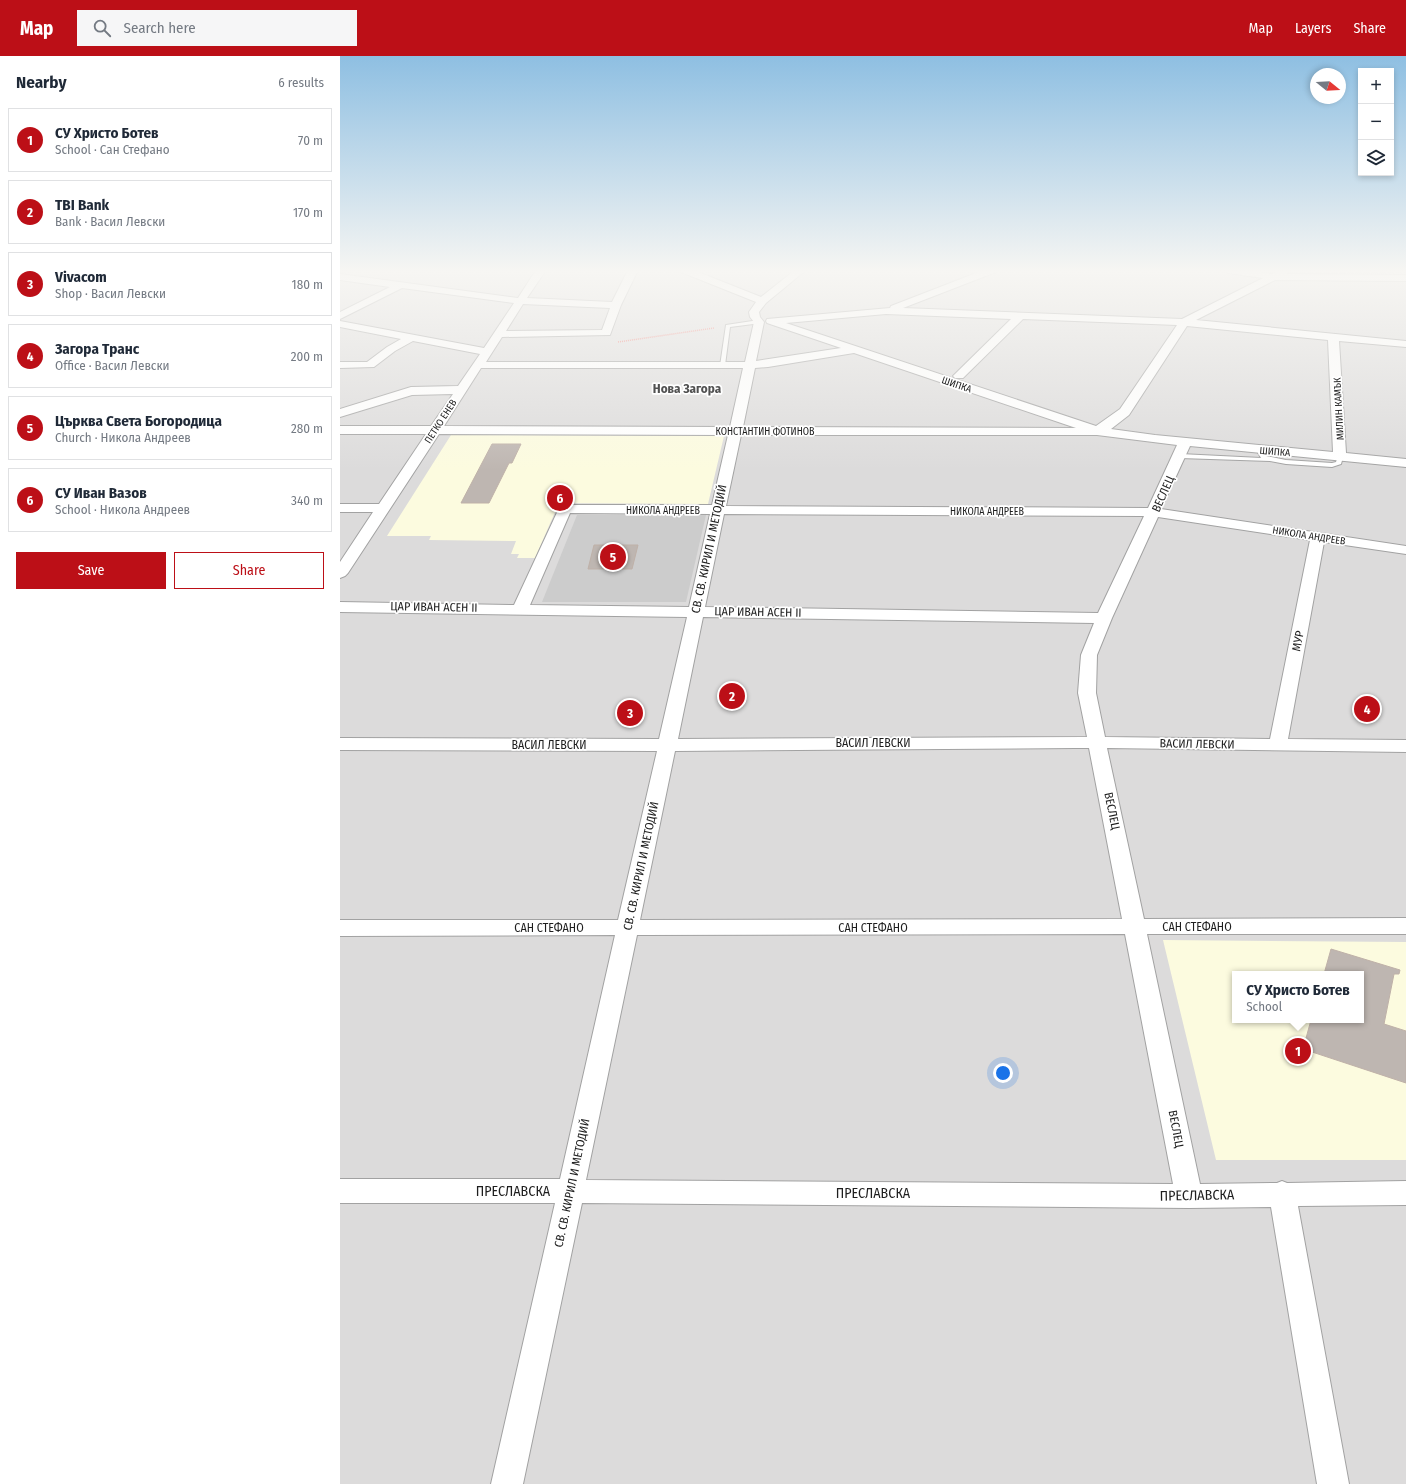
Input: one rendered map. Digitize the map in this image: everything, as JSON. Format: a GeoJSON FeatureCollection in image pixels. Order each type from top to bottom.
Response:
{"type":"FeatureCollection","features":[{"type":"Feature","properties":{"kind":"street"},"geometry":{"type":"LineString","coordinates":[[404,337],[486,352]]}},
{"type":"Feature","properties":{"kind":"street","name":"ПЕТКО ЕНЕВ"},"geometry":{"type":"LineString","coordinates":[[340,573],[496,337]]}},
{"type":"Feature","properties":{"kind":"street","name":"СВ. СВ. КИРИЛ И МЕТОДИЙ"},"geometry":{"type":"LineString","coordinates":[[507,1484],[749,365],[759,337]]}},
{"type":"Feature","properties":{"kind":"street","name":"ШИПКА"},"geometry":{"type":"LineString","coordinates":[[816,337],[1102,428],[1182,449],[1259,449],[1406,463]]}},
{"type":"Feature","properties":{"kind":"street","name":"ШИПКА"},"geometry":{"type":"LineString","coordinates":[[842,337],[959,376],[1102,428]]}},
{"type":"Feature","properties":{"kind":"street"},"geometry":{"type":"LineString","coordinates":[[959,376],[998,337]]}},
{"type":"Feature","properties":{"kind":"street"},"geometry":{"type":"LineString","coordinates":[[1102,428],[1125,412],[1174,337]]}},
{"type":"Feature","properties":{"kind":"street"},"geometry":{"type":"LineString","coordinates":[[1329,337],[1406,344]]}},
{"type":"Feature","properties":{"kind":"street","name":"МИЛИН КАМЪК"},"geometry":{"type":"LineString","coordinates":[[1333,337],[1340,457]]}},
{"type":"Feature","properties":{"kind":"street"},"geometry":{"type":"LineString","coordinates":[[340,365],[370,365],[391,349],[411,338]]}},
{"type":"Feature","properties":{"kind":"street"},"geometry":{"type":"LineString","coordinates":[[477,365],[749,365],[768,364],[856,349]]}},
{"type":"Feature","properties":{"kind":"street"},"geometry":{"type":"LineString","coordinates":[[340,413],[412,391],[460,390]]}},
{"type":"Feature","properties":{"kind":"street","name":"КОНСТАНТИН ФОТИНОВ"},"geometry":{"type":"LineString","coordinates":[[340,430],[735,430],[1082,433],[1102,428]]}},
{"type":"Feature","properties":{"kind":"street","name":"ВЕСЛЕЦ"},"geometry":{"type":"LineString","coordinates":[[1182,449],[1104,618],[1089,655],[1087,693],[1136,927],[1189,1196]]}},
{"type":"Feature","properties":{"kind":"street"},"geometry":{"type":"LineString","coordinates":[[340,508],[383,508]]}},
{"type":"Feature","properties":{"kind":"street","name":"НИКОЛА АНДРЕЕВ"},"geometry":{"type":"LineString","coordinates":[[521,608],[565,509],[1154,512],[1406,550]]}},
{"type":"Feature","properties":{"kind":"street","name":"МУР"},"geometry":{"type":"LineString","coordinates":[[1278,745],[1318,537]]}},
{"type":"Feature","properties":{"kind":"street","name":"ЦАР ИВАН АСЕН II"},"geometry":{"type":"LineString","coordinates":[[340,606],[1104,618]]}},
{"type":"Feature","properties":{"kind":"street","name":"ВАСИЛ ЛЕВСКИ"},"geometry":{"type":"LineString","coordinates":[[340,744],[667,745],[1098,742],[1406,746]]}},
{"type":"Feature","properties":{"kind":"street","name":"САН СТЕФАНО"},"geometry":{"type":"LineString","coordinates":[[340,928],[1406,926]]}},
{"type":"Feature","properties":{"kind":"street","name":"ПРЕСЛАВСКА"},"geometry":{"type":"LineString","coordinates":[[340,1191],[571,1191],[1189,1196],[1282,1193],[1406,1193]]}},
{"type":"Feature","properties":{"kind":"street"},"geometry":{"type":"LineString","coordinates":[[1282,1193],[1333,1484]]}},
{"type":"Feature","properties":{"kind":"lane"},"geometry":{"type":"LineString","coordinates":[[722,365],[726,337]]}},
{"type":"Feature","properties":{"kind":"lane"},"geometry":{"type":"LineString","coordinates":[[1182,449],[1270,460],[1332,465],[1339,463],[1340,457]]}},
{"type":"Feature","properties":{"kind":"lane"},"geometry":{"type":"LineString","coordinates":[[1259,449],[1261,456],[1270,460]]}},
{"type":"Feature","properties":{"kind":"path"},"geometry":{"type":"LineString","coordinates":[[617,343],[659,337]]}},
{"type":"Feature","properties":{"kind":"shaded area"},"geometry":{"type":"Polygon","coordinates":[[[340,337],[1406,337],[1406,1484],[340,1484],[340,337]]]}},
{"type":"Feature","properties":{"kind":"shaded area"},"geometry":{"type":"Polygon","coordinates":[[[451,435],[724,436],[708,504],[559,503],[535,558],[517,558],[519,554],[511,554],[516,541],[429,540],[431,536],[387,536],[451,435]]]}},
{"type":"Feature","properties":{"kind":"shaded area"},"geometry":{"type":"Polygon","coordinates":[[[577,515],[706,515],[686,602],[542,602],[577,515]]]}},
{"type":"Feature","properties":{"kind":"shaded area"},"geometry":{"type":"Polygon","coordinates":[[[1163,940],[1406,942],[1406,1160],[1216,1160],[1163,940]]]}},
{"type":"Feature","properties":{"kind":"building"},"geometry":{"type":"Polygon","coordinates":[[[492,444],[521,444],[512,463],[509,463],[489,503],[461,503],[492,444]]]}},
{"type":"Feature","properties":{"kind":"building"},"geometry":{"type":"Polygon","coordinates":[[[594,545],[638,545],[632,569],[588,569],[594,545]]]}},
{"type":"Feature","properties":{"kind":"building"},"geometry":{"type":"Polygon","coordinates":[[[1331,949],[1400,970],[1399,974],[1394,974],[1384,1024],[1406,1031],[1406,1083],[1303,1049],[1310,1023],[1364,1023],[1364,971],[1325,971],[1331,949]]]}},
{"type":"Feature","properties":{"kind":"place","name":"СУ Иван Вазов"},"geometry":{"type":"Point","coordinates":[560,498]}},
{"type":"Feature","properties":{"kind":"place","name":"Църква Света Богородица"},"geometry":{"type":"Point","coordinates":[613,557]}},
{"type":"Feature","properties":{"kind":"place","name":"TBI Bank"},"geometry":{"type":"Point","coordinates":[732,696]}},
{"type":"Feature","properties":{"kind":"place","name":"Загора Транс"},"geometry":{"type":"Point","coordinates":[1367,709]}},
{"type":"Feature","properties":{"kind":"place","name":"Vivacom"},"geometry":{"type":"Point","coordinates":[630,713]}},
{"type":"Feature","properties":{"kind":"place","name":"СУ Христо Ботев"},"geometry":{"type":"Point","coordinates":[1298,1051]}},
{"type":"Feature","properties":{"kind":"district","name":"Нова Загора"},"geometry":{"type":"Point","coordinates":[687,388]}}]}
